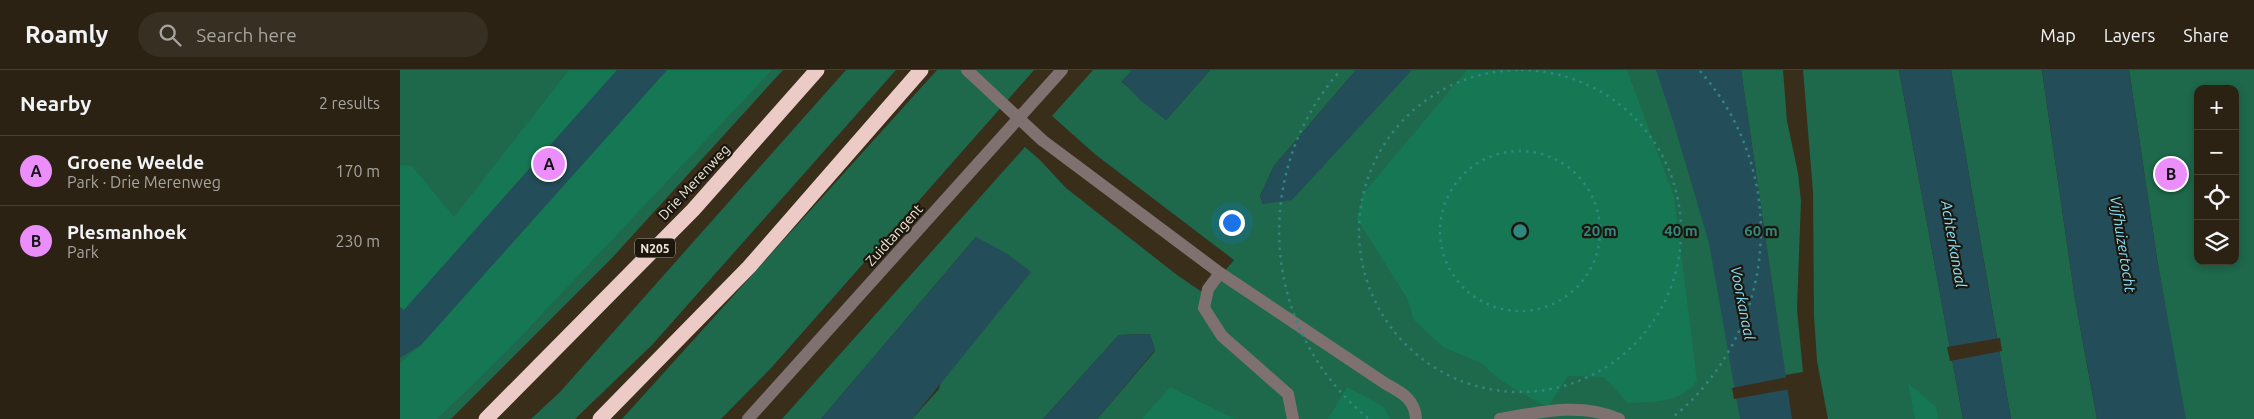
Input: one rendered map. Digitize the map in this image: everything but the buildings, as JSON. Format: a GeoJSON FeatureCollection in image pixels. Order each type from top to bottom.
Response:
{"type":"FeatureCollection","features":[{"type":"Feature","properties":{"kind":"highway","name":"Drie Merenweg"},"geometry":{"type":"LineString","coordinates":[[486,419],[693,210],[817,70]]}},
{"type":"Feature","properties":{"kind":"highway"},"geometry":{"type":"LineString","coordinates":[[600,419],[749,267],[922,70]]}},
{"type":"Feature","properties":{"kind":"street"},"geometry":{"type":"LineString","coordinates":[[967,70],[1042,140],[1220,273],[1386,384],[1407,396],[1416,410],[1416,419]]}},
{"type":"Feature","properties":{"kind":"street","name":"Zuidtangent"},"geometry":{"type":"LineString","coordinates":[[748,419],[1062,70]]}},
{"type":"Feature","properties":{"kind":"street"},"geometry":{"type":"LineString","coordinates":[[1220,273],[1208,289],[1204,308],[1222,336],[1261,368],[1288,394],[1293,419]]}},
{"type":"Feature","properties":{"kind":"street"},"geometry":{"type":"LineString","coordinates":[[1500,419],[1575,409],[1606,413],[1619,419]]}},
{"type":"Feature","properties":{"kind":"green space"},"geometry":{"type":"Polygon","coordinates":[[[400,70],[783,70],[612,258],[451,419],[400,419],[400,70]]]}},
{"type":"Feature","properties":{"kind":"green space"},"geometry":{"type":"Polygon","coordinates":[[[569,70],[617,70],[403,311],[400,307],[400,165],[412,166],[454,217],[569,70]]]}},
{"type":"Feature","properties":{"kind":"green space"},"geometry":{"type":"Polygon","coordinates":[[[667,70],[772,70],[508,350],[437,419],[400,419],[400,363],[421,345],[667,70]]]}},
{"type":"Feature","properties":{"kind":"green space"},"geometry":{"type":"Polygon","coordinates":[[[846,70],[896,70],[652,345],[575,419],[531,419],[560,392],[846,70]]]}},
{"type":"Feature","properties":{"kind":"green space"},"geometry":{"type":"Polygon","coordinates":[[[937,70],[1034,70],[772,367],[721,419],[622,419],[937,70]]]}},
{"type":"Feature","properties":{"kind":"green space"},"geometry":{"type":"Polygon","coordinates":[[[1093,70],[1132,70],[1122,82],[1166,120],[1210,70],[1356,70],[1274,166],[1260,196],[1263,204],[1402,70],[1681,70],[1760,419],[1097,419],[1155,351],[1150,334],[1119,335],[1043,419],[912,419],[939,389],[976,237],[821,419],[782,419],[1025,147],[1066,188],[1177,275],[1205,294],[1234,260],[1096,155],[1052,116],[1093,70]]]}},
{"type":"Feature","properties":{"kind":"green space"},"geometry":{"type":"Polygon","coordinates":[[[1467,70],[1627,70],[1674,197],[1697,381],[1682,394],[1666,400],[1628,403],[1604,377],[1568,376],[1549,405],[1543,405],[1503,382],[1481,363],[1443,347],[1414,320],[1407,298],[1357,219],[1363,194],[1467,70]]]}},
{"type":"Feature","properties":{"kind":"green space"},"geometry":{"type":"Polygon","coordinates":[[[1741,70],[1783,70],[1787,121],[1798,173],[1801,201],[1797,309],[1803,372],[1785,375],[1741,70]]]}},
{"type":"Feature","properties":{"kind":"green space"},"geometry":{"type":"Polygon","coordinates":[[[1803,70],[1899,70],[1963,419],[1828,419],[1817,361],[1814,316],[1813,192],[1803,70]]]}},
{"type":"Feature","properties":{"kind":"green space"},"geometry":{"type":"Polygon","coordinates":[[[1951,70],[2042,70],[2075,299],[2097,419],[2011,419],[1951,70]]]}},
{"type":"Feature","properties":{"kind":"green space"},"geometry":{"type":"Polygon","coordinates":[[[2129,70],[2254,70],[2254,419],[2185,419],[2157,259],[2129,70]]]}},
{"type":"Feature","properties":{"kind":"green space"},"geometry":{"type":"Polygon","coordinates":[[[1908,383],[1936,407],[1938,419],[1915,419],[1908,383]]]}},
{"type":"Feature","properties":{"kind":"green space"},"geometry":{"type":"Polygon","coordinates":[[[1170,387],[1235,419],[1142,419],[1170,387]]]}},
{"type":"Feature","properties":{"kind":"green space"},"geometry":{"type":"Polygon","coordinates":[[[1347,387],[1383,406],[1390,419],[1328,419],[1347,387]]]}},
{"type":"Feature","properties":{"kind":"water"},"geometry":{"type":"Polygon","coordinates":[[[617,70],[667,70],[421,345],[400,358],[400,307],[404,310],[617,70]]]}},
{"type":"Feature","properties":{"kind":"water"},"geometry":{"type":"Polygon","coordinates":[[[1132,70],[1210,70],[1166,120],[1140,100],[1122,81],[1132,70]]]}},
{"type":"Feature","properties":{"kind":"water"},"geometry":{"type":"Polygon","coordinates":[[[1356,70],[1412,70],[1292,200],[1263,204],[1260,196],[1274,166],[1356,70]]]}},
{"type":"Feature","properties":{"kind":"water","name":"Voorkanaal"},"geometry":{"type":"Polygon","coordinates":[[[1656,70],[1741,70],[1792,419],[1740,419],[1709,243],[1656,70]]]}},
{"type":"Feature","properties":{"kind":"water","name":"Achterkanaal"},"geometry":{"type":"Polygon","coordinates":[[[1899,70],[1951,70],[2011,419],[1963,419],[1899,70]]]}},
{"type":"Feature","properties":{"kind":"water","name":"Vijfhuizertocht"},"geometry":{"type":"Polygon","coordinates":[[[2042,70],[2129,70],[2157,259],[2186,419],[2097,419],[2075,299],[2042,70]]]}},
{"type":"Feature","properties":{"kind":"water"},"geometry":{"type":"Polygon","coordinates":[[[976,237],[1006,253],[1031,272],[912,419],[821,419],[976,237]]]}},
{"type":"Feature","properties":{"kind":"water"},"geometry":{"type":"Polygon","coordinates":[[[1150,334],[1155,350],[1097,419],[1043,419],[1119,335],[1150,334]]]}},
{"type":"Feature","properties":{"kind":"pier"},"geometry":{"type":"Polygon","coordinates":[[[2000,338],[2002,351],[1950,361],[1947,347],[2000,338]]]}},
{"type":"Feature","properties":{"kind":"pier"},"geometry":{"type":"Polygon","coordinates":[[[1788,377],[1790,389],[1734,399],[1732,388],[1788,377]]]}},
{"type":"Feature","properties":{"kind":"place","name":"Groene Weelde"},"geometry":{"type":"Point","coordinates":[549,164]}},
{"type":"Feature","properties":{"kind":"place","name":"Plesmanhoek"},"geometry":{"type":"Point","coordinates":[2171,174]}}]}
